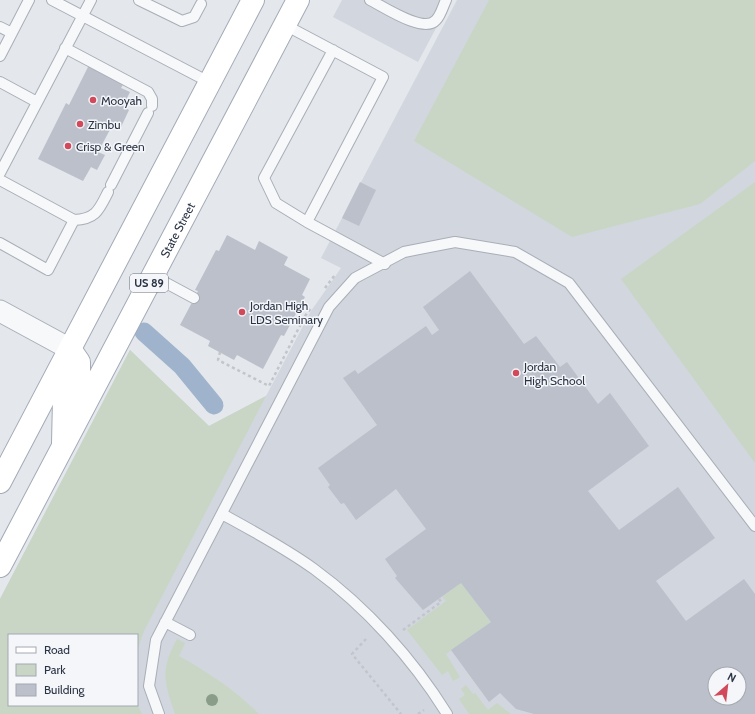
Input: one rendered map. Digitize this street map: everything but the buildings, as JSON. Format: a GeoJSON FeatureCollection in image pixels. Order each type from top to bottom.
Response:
{"type":"FeatureCollection","features":[{"type":"Feature","properties":{"kind":"main road"},"geometry":{"type":"LineString","coordinates":[[0,482],[253,0]]}},
{"type":"Feature","properties":{"kind":"main road","name":"State Street"},"geometry":{"type":"LineString","coordinates":[[0,566],[298,0]]}},
{"type":"Feature","properties":{"kind":"main road"},"geometry":{"type":"LineString","coordinates":[[63,446],[64,400],[79,372],[79,362],[70,349]]}},
{"type":"Feature","properties":{"kind":"street"},"geometry":{"type":"LineString","coordinates":[[0,311],[70,349]]}},
{"type":"Feature","properties":{"kind":"lane"},"geometry":{"type":"LineString","coordinates":[[0,56],[29,0]]}},
{"type":"Feature","properties":{"kind":"lane"},"geometry":{"type":"LineString","coordinates":[[52,0],[209,82]]}},
{"type":"Feature","properties":{"kind":"lane"},"geometry":{"type":"LineString","coordinates":[[0,173],[91,0]]}},
{"type":"Feature","properties":{"kind":"lane"},"geometry":{"type":"LineString","coordinates":[[139,0],[182,21],[194,17],[201,4]]}},
{"type":"Feature","properties":{"kind":"lane"},"geometry":{"type":"LineString","coordinates":[[370,0],[408,20],[422,25],[429,25],[436,20],[446,0]]}},
{"type":"Feature","properties":{"kind":"lane"},"geometry":{"type":"LineString","coordinates":[[285,25],[383,77],[307,222]]}},
{"type":"Feature","properties":{"kind":"lane"},"geometry":{"type":"LineString","coordinates":[[0,27],[12,33]]}},
{"type":"Feature","properties":{"kind":"lane"},"geometry":{"type":"LineString","coordinates":[[0,180],[74,220],[84,220],[93,216],[99,209],[110,189],[150,109],[152,99],[148,92],[65,48]]}},
{"type":"Feature","properties":{"kind":"lane"},"geometry":{"type":"LineString","coordinates":[[333,50],[264,178],[276,203],[307,222],[385,264]]}},
{"type":"Feature","properties":{"kind":"lane"},"geometry":{"type":"LineString","coordinates":[[0,82],[37,102]]}},
{"type":"Feature","properties":{"kind":"lane"},"geometry":{"type":"LineString","coordinates":[[0,243],[48,270],[74,220]]}},
{"type":"Feature","properties":{"kind":"lane"},"geometry":{"type":"LineString","coordinates":[[158,714],[149,686],[156,640],[329,308],[355,278],[385,264],[404,252],[455,242],[515,252],[569,283],[755,526]]}},
{"type":"Feature","properties":{"kind":"lane"},"geometry":{"type":"LineString","coordinates":[[153,276],[194,298]]}},
{"type":"Feature","properties":{"kind":"lane"},"geometry":{"type":"LineString","coordinates":[[222,514],[283,548],[314,569],[343,593],[374,622],[403,654],[424,679],[447,714]]}},
{"type":"Feature","properties":{"kind":"lane"},"geometry":{"type":"LineString","coordinates":[[165,622],[190,635]]}},
{"type":"Feature","properties":{"kind":"path"},"geometry":{"type":"LineString","coordinates":[[322,292],[335,275]]}},
{"type":"Feature","properties":{"kind":"path"},"geometry":{"type":"LineString","coordinates":[[220,352],[218,360],[269,386],[305,316],[314,304]]}},
{"type":"Feature","properties":{"kind":"path"},"geometry":{"type":"LineString","coordinates":[[402,630],[441,602],[439,599]]}},
{"type":"Feature","properties":{"kind":"path"},"geometry":{"type":"LineString","coordinates":[[366,639],[352,654],[401,714]]}},
{"type":"Feature","properties":{"kind":"path"},"geometry":{"type":"LineString","coordinates":[[418,714],[424,710]]}},
{"type":"Feature","properties":{"kind":"shaded area"},"geometry":{"type":"Polygon","coordinates":[[[342,0],[451,0],[418,62],[333,17],[342,0]]]}},
{"type":"Feature","properties":{"kind":"shaded area","name":"Jordan High School"},"geometry":{"type":"Polygon","coordinates":[[[457,0],[755,0],[755,714],[0,714],[0,599],[130,350],[209,426],[266,396],[311,311],[341,268],[321,258],[457,0]]]}},
{"type":"Feature","properties":{"kind":"green space"},"geometry":{"type":"Polygon","coordinates":[[[489,0],[755,0],[755,161],[700,204],[572,237],[414,141],[489,0]]]}},
{"type":"Feature","properties":{"kind":"green space"},"geometry":{"type":"Polygon","coordinates":[[[755,182],[755,463],[621,279],[755,182]]]}},
{"type":"Feature","properties":{"kind":"green space"},"geometry":{"type":"Polygon","coordinates":[[[130,350],[209,426],[266,396],[144,631],[138,648],[138,634],[8,634],[8,706],[138,706],[142,714],[0,714],[0,599],[130,350]]]}},
{"type":"Feature","properties":{"kind":"green space"},"geometry":{"type":"Polygon","coordinates":[[[461,583],[491,622],[446,654],[460,677],[453,681],[448,671],[442,675],[407,630],[446,601],[442,597],[461,583]]]}},
{"type":"Feature","properties":{"kind":"green space"},"geometry":{"type":"Polygon","coordinates":[[[177,639],[185,643],[179,656],[221,682],[241,697],[259,714],[175,714],[166,684],[166,668],[168,659],[177,639]]]}},
{"type":"Feature","properties":{"kind":"green space"},"geometry":{"type":"Polygon","coordinates":[[[466,685],[473,694],[475,693],[488,710],[497,703],[511,714],[469,714],[459,699],[465,695],[461,689],[466,685]]]}},
{"type":"Feature","properties":{"kind":"waterway"},"geometry":{"type":"LineString","coordinates":[[144,332],[182,366],[214,405]]}},
{"type":"Feature","properties":{"kind":"place","name":"Mooyah"},"geometry":{"type":"Point","coordinates":[93,100]}},
{"type":"Feature","properties":{"kind":"place","name":"Zimbu"},"geometry":{"type":"Point","coordinates":[80,124]}},
{"type":"Feature","properties":{"kind":"place","name":"Crisp & Green"},"geometry":{"type":"Point","coordinates":[68,146]}},
{"type":"Feature","properties":{"kind":"place","name":"Jordan High LDS Seminary"},"geometry":{"type":"Point","coordinates":[242,312]}},
{"type":"Feature","properties":{"kind":"place","name":"Jordan High School"},"geometry":{"type":"Point","coordinates":[516,373]}}]}
